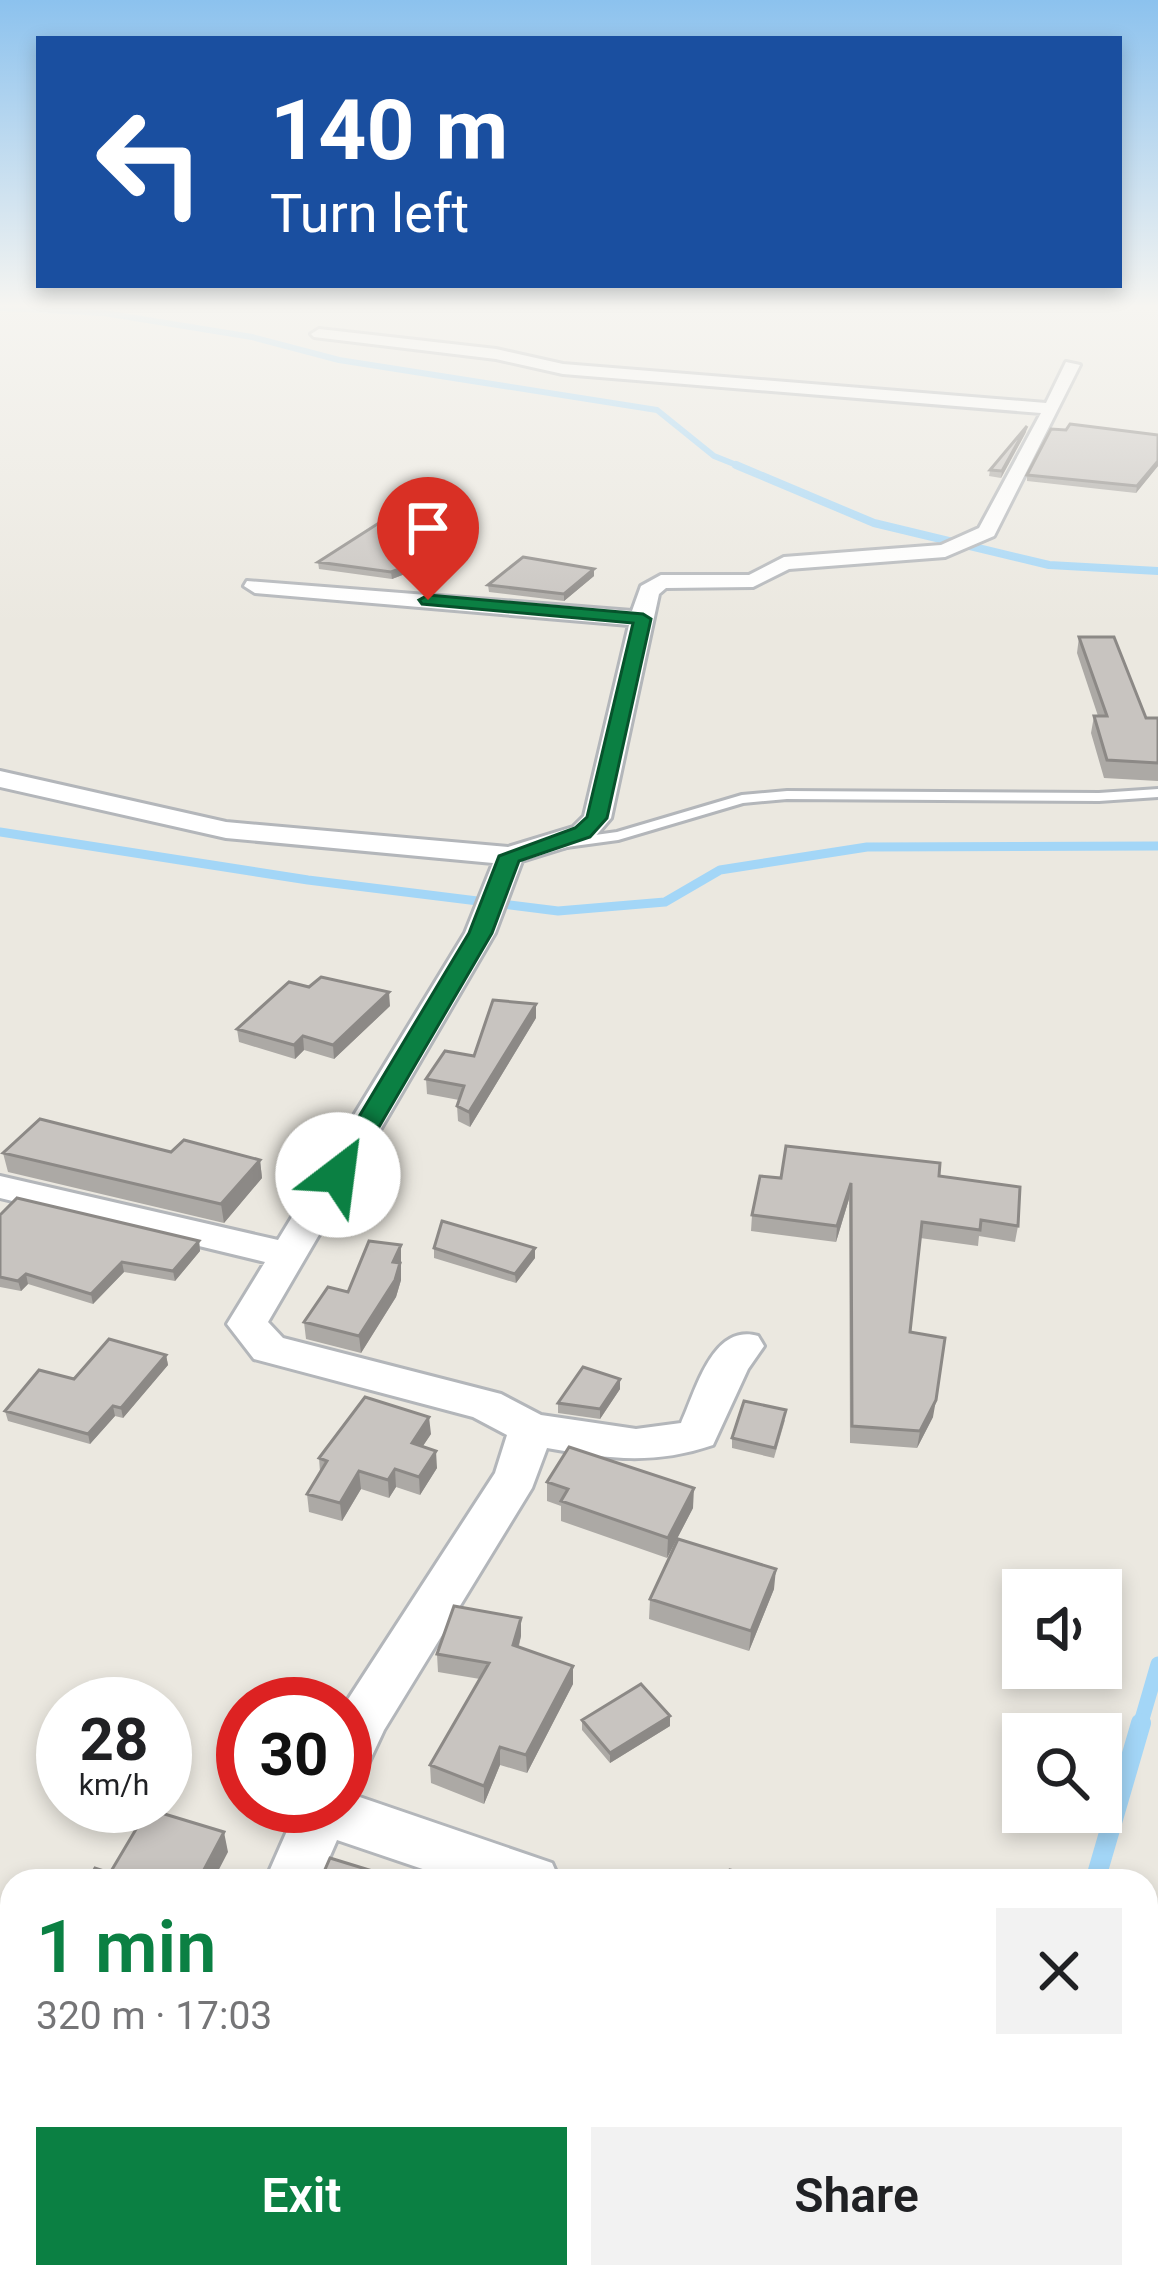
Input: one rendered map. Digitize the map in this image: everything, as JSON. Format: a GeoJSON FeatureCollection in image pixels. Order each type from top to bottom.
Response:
{"type":"FeatureCollection","features":[{"type":"Feature","properties":{"kind":"street"},"geometry":{"type":"LineString","coordinates":[[0,779],[226,830],[507,866],[583,832],[597,818],[650,591],[661,582],[753,581],[784,563],[945,550],[987,532],[1051,411]]}},
{"type":"Feature","properties":{"kind":"street"},"geometry":{"type":"LineString","coordinates":[[256,586],[643,619]]}},
{"type":"Feature","properties":{"kind":"street"},"geometry":{"type":"LineString","coordinates":[[507,866],[480,933],[247,1324],[269,1349],[486,1406],[531,1429],[614,1444],[667,1447],[698,1434],[729,1364],[743,1346]]}},
{"type":"Feature","properties":{"kind":"street"},"geometry":{"type":"LineString","coordinates":[[0,1187],[290,1255]]}},
{"type":"Feature","properties":{"kind":"street"},"geometry":{"type":"LineString","coordinates":[[372,1705],[516,1476],[531,1429]]}},
{"type":"Feature","properties":{"kind":"street"},"geometry":{"type":"LineString","coordinates":[[372,1826],[497,1869]]}},
{"type":"Feature","properties":{"kind":"street"},"geometry":{"type":"LineString","coordinates":[[297,1869],[313,1833]]}},
{"type":"Feature","properties":{"kind":"lane"},"geometry":{"type":"LineString","coordinates":[[554,844],[618,836],[742,799],[787,795],[1099,797],[1158,793]]}},
{"type":"Feature","properties":{"kind":"building"},"geometry":{"type":"Polygon","coordinates":[[[1070,424],[1158,435],[1158,461],[1137,486],[1027,475],[1051,429],[1066,430],[1070,424]]]}},
{"type":"Feature","properties":{"kind":"building"},"geometry":{"type":"Polygon","coordinates":[[[1027,426],[1002,471],[990,470],[1027,426]]]}},
{"type":"Feature","properties":{"kind":"building"},"geometry":{"type":"Polygon","coordinates":[[[382,521],[452,532],[391,572],[318,562],[382,521]]]}},
{"type":"Feature","properties":{"kind":"building"},"geometry":{"type":"Polygon","coordinates":[[[523,557],[594,569],[564,594],[488,585],[523,557]]]}},
{"type":"Feature","properties":{"kind":"building"},"geometry":{"type":"Polygon","coordinates":[[[1079,637],[1114,637],[1146,718],[1158,718],[1158,763],[1107,760],[1094,716],[1107,716],[1079,637]]]}},
{"type":"Feature","properties":{"kind":"building"},"geometry":{"type":"Polygon","coordinates":[[[321,977],[389,992],[333,1045],[303,1036],[294,1045],[237,1029],[289,982],[309,987],[321,977]]]}},
{"type":"Feature","properties":{"kind":"building"},"geometry":{"type":"Polygon","coordinates":[[[493,1000],[536,1004],[469,1112],[457,1106],[464,1086],[426,1079],[445,1051],[474,1056],[493,1000]]]}},
{"type":"Feature","properties":{"kind":"building"},"geometry":{"type":"Polygon","coordinates":[[[40,1119],[171,1152],[184,1140],[260,1160],[221,1204],[3,1153],[40,1119]]]}},
{"type":"Feature","properties":{"kind":"building"},"geometry":{"type":"Polygon","coordinates":[[[786,1146],[940,1163],[939,1176],[1020,1187],[1018,1226],[981,1220],[980,1230],[922,1222],[910,1332],[945,1338],[936,1400],[920,1431],[852,1426],[851,1183],[837,1226],[752,1215],[760,1176],[781,1178],[786,1146]]]}},
{"type":"Feature","properties":{"kind":"building"},"geometry":{"type":"Polygon","coordinates":[[[17,1198],[199,1241],[173,1271],[122,1262],[91,1294],[26,1274],[18,1281],[0,1277],[0,1215],[17,1198]]]}},
{"type":"Feature","properties":{"kind":"building"},"geometry":{"type":"Polygon","coordinates":[[[442,1221],[535,1248],[515,1274],[434,1248],[442,1221]]]}},
{"type":"Feature","properties":{"kind":"building"},"geometry":{"type":"Polygon","coordinates":[[[369,1241],[401,1245],[393,1262],[400,1263],[395,1280],[359,1336],[304,1322],[328,1287],[348,1292],[369,1241]]]}},
{"type":"Feature","properties":{"kind":"building"},"geometry":{"type":"Polygon","coordinates":[[[109,1339],[166,1355],[121,1408],[113,1406],[88,1434],[5,1411],[39,1370],[74,1379],[109,1339]]]}},
{"type":"Feature","properties":{"kind":"building"},"geometry":{"type":"Polygon","coordinates":[[[583,1367],[620,1379],[600,1409],[558,1403],[583,1367]]]}},
{"type":"Feature","properties":{"kind":"building"},"geometry":{"type":"Polygon","coordinates":[[[365,1397],[429,1417],[412,1443],[436,1451],[419,1477],[395,1469],[388,1480],[359,1471],[340,1503],[307,1494],[327,1461],[319,1458],[365,1397]]]}},
{"type":"Feature","properties":{"kind":"building"},"geometry":{"type":"Polygon","coordinates":[[[744,1401],[786,1410],[775,1448],[732,1438],[744,1401]]]}},
{"type":"Feature","properties":{"kind":"building"},"geometry":{"type":"Polygon","coordinates":[[[569,1447],[694,1488],[668,1538],[561,1501],[568,1489],[547,1482],[569,1447]]]}},
{"type":"Feature","properties":{"kind":"building"},"geometry":{"type":"Polygon","coordinates":[[[678,1539],[776,1569],[751,1631],[650,1599],[678,1539]]]}},
{"type":"Feature","properties":{"kind":"building"},"geometry":{"type":"Polygon","coordinates":[[[454,1606],[521,1618],[513,1645],[573,1666],[526,1755],[500,1747],[484,1786],[430,1765],[489,1663],[437,1654],[454,1606]]]}},
{"type":"Feature","properties":{"kind":"building"},"geometry":{"type":"Polygon","coordinates":[[[641,1684],[670,1716],[610,1753],[582,1720],[641,1684]]]}},
{"type":"Feature","properties":{"kind":"building"},"geometry":{"type":"Polygon","coordinates":[[[192,1822],[223,1833],[204,1869],[112,1869],[134,1833],[192,1833],[192,1822]]]}},
{"type":"Feature","properties":{"kind":"building"},"geometry":{"type":"Polygon","coordinates":[[[330,1858],[366,1869],[325,1869],[330,1858]]]}},
{"type":"Feature","properties":{"kind":"waterway"},"geometry":{"type":"LineString","coordinates":[[658,411],[714,456],[744,468]]}},
{"type":"Feature","properties":{"kind":"waterway"},"geometry":{"type":"LineString","coordinates":[[736,465],[874,523],[1049,565],[1158,571]]}},
{"type":"Feature","properties":{"kind":"waterway"},"geometry":{"type":"LineString","coordinates":[[0,832],[308,880],[558,911],[665,902],[720,870],[867,847],[1158,846]]}},
{"type":"Feature","properties":{"kind":"waterway"},"geometry":{"type":"LineString","coordinates":[[1140,1726],[1158,1664]]}},
{"type":"Feature","properties":{"kind":"waterway"},"geometry":{"type":"LineString","coordinates":[[1098,1869],[1141,1723]]}},
{"type":"Feature","properties":{"kind":"route"},"geometry":{"type":"LineString","coordinates":[[338,1175],[480,933],[510,856],[583,832],[597,818],[643,619],[428,600]]}}]}
